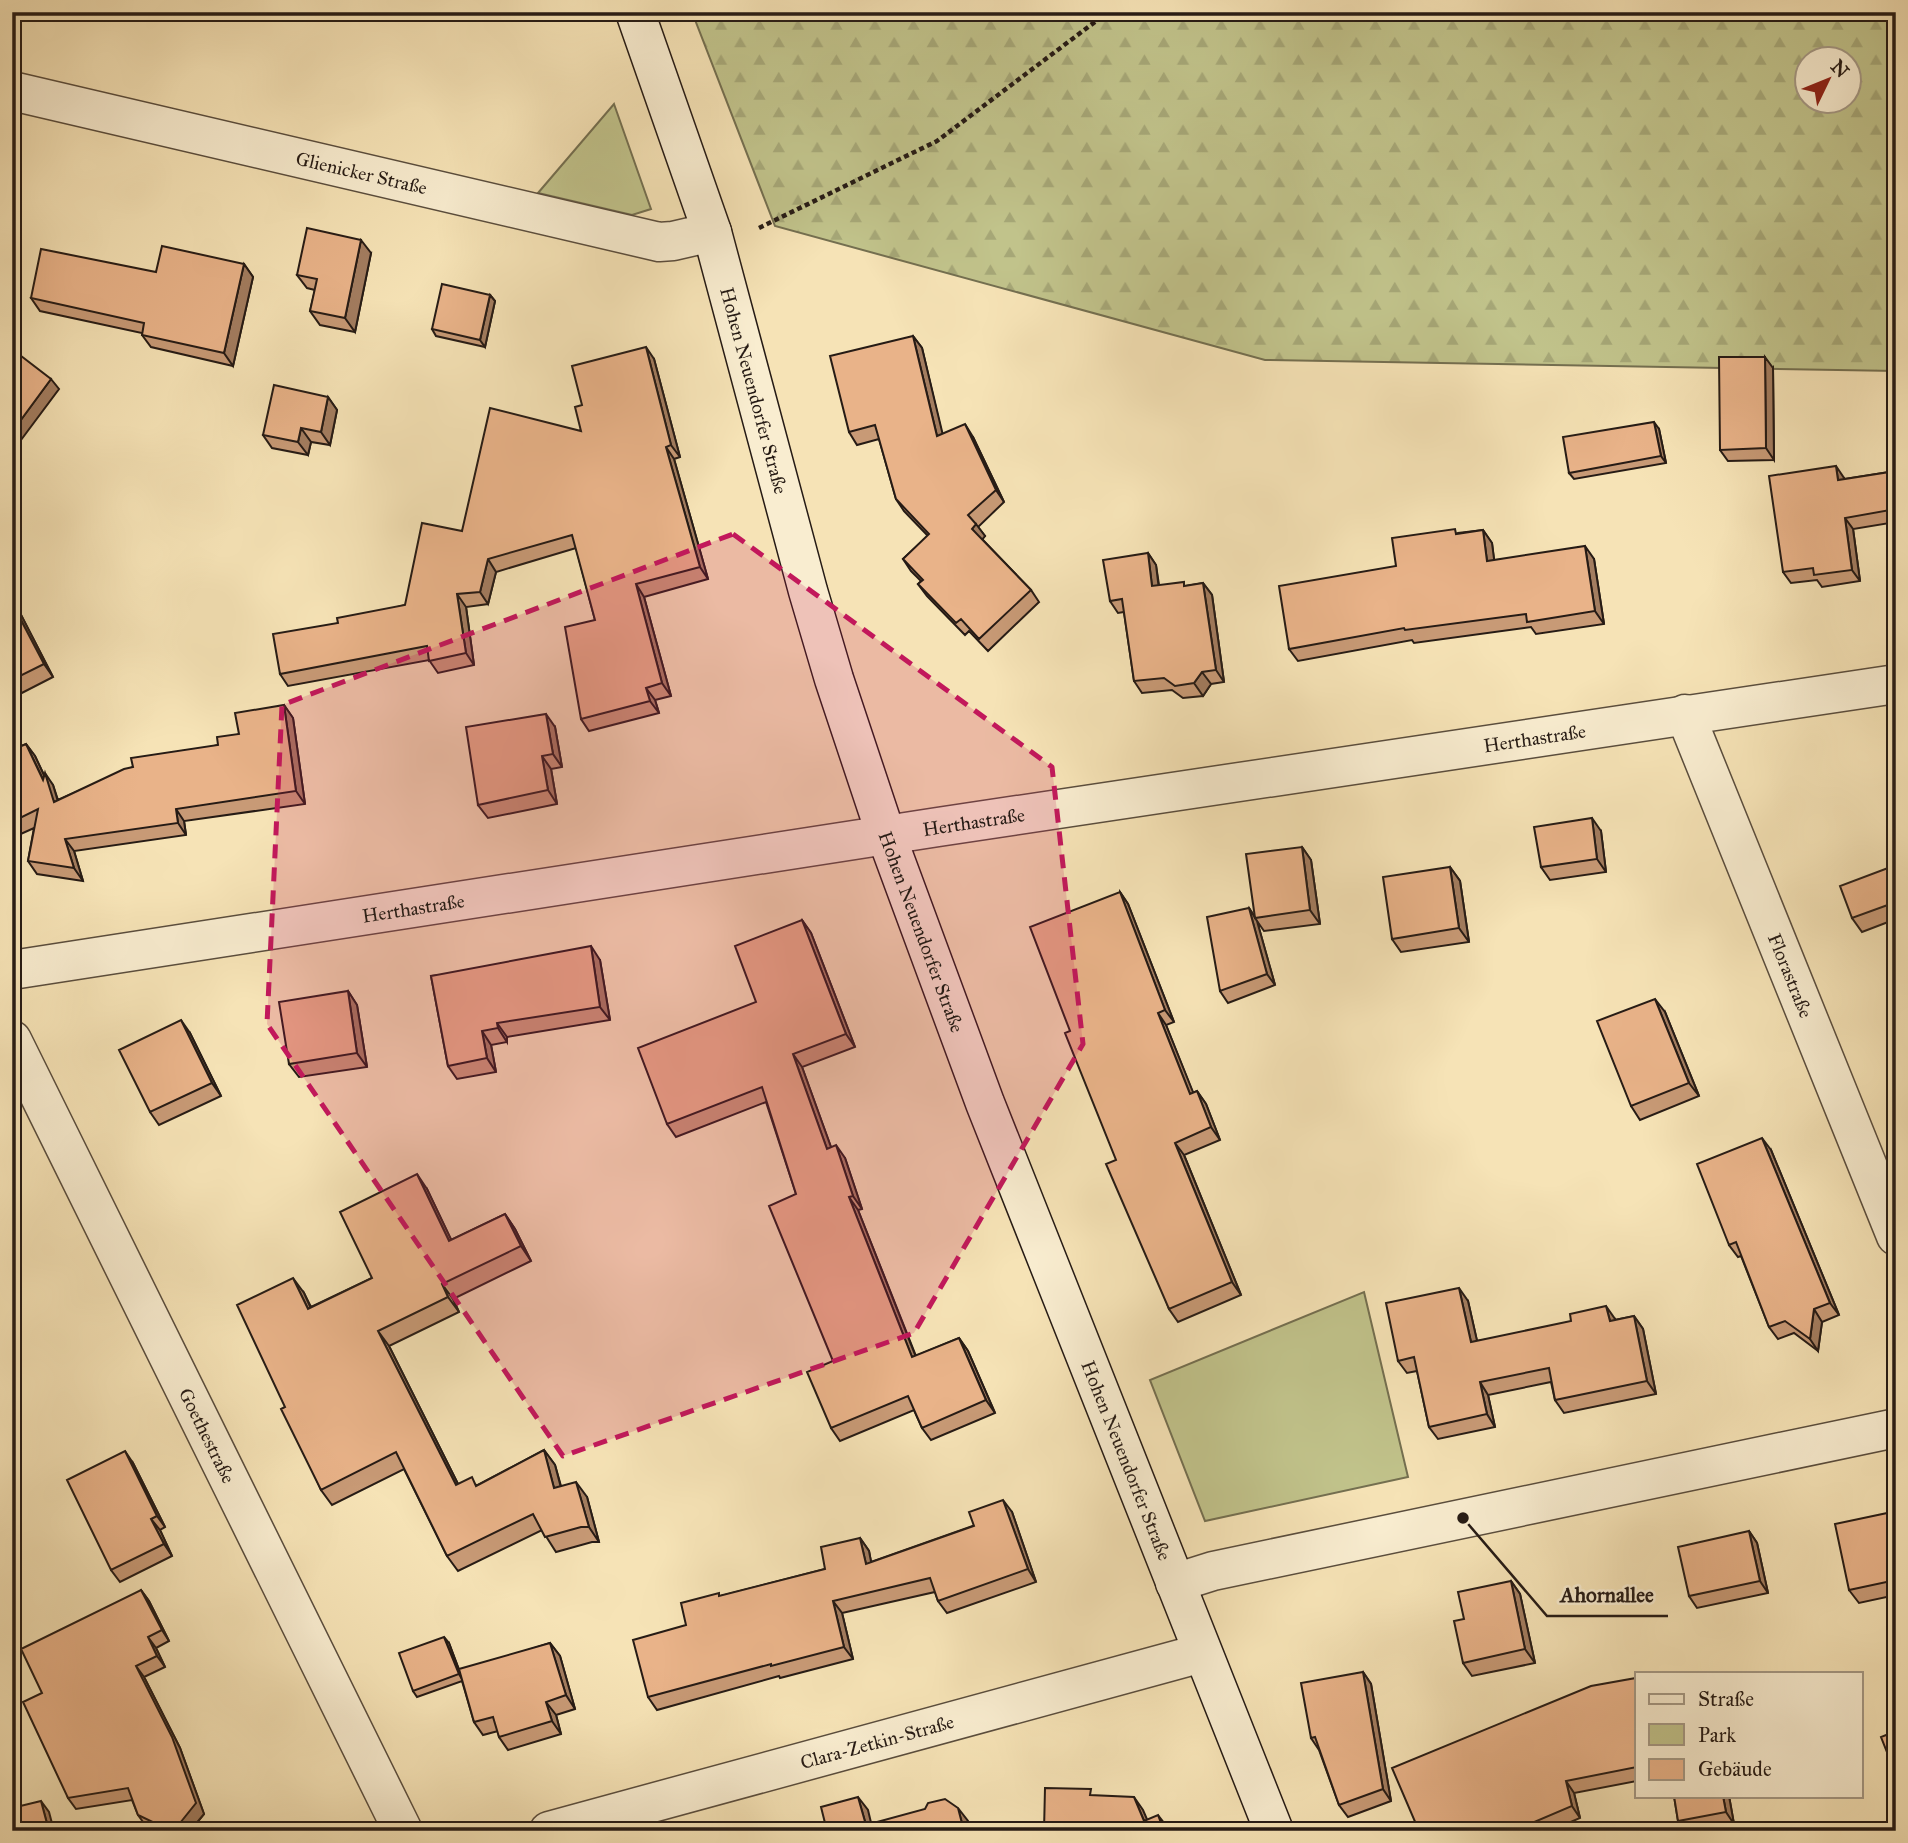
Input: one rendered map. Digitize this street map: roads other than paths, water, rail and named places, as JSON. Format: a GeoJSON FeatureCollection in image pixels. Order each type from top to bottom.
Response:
{"type":"FeatureCollection","features":[{"type":"Feature","properties":{"kind":"street","name":"Hohen Neuendorfer Straße"},"geometry":{"type":"LineString","coordinates":[[635,12],[712,232],[808,591],[886,835],[985,1103],[1273,1831]]}},
{"type":"Feature","properties":{"kind":"street","name":"Glienicker Straße"},"geometry":{"type":"LineString","coordinates":[[12,91],[659,242],[712,232]]}},
{"type":"Feature","properties":{"kind":"street","name":"Herthastraße"},"geometry":{"type":"LineString","coordinates":[[12,970],[886,835],[1896,684]]}},
{"type":"Feature","properties":{"kind":"street","name":"Florastraße"},"geometry":{"type":"LineString","coordinates":[[1685,714],[1896,1236]]}},
{"type":"Feature","properties":{"kind":"street","name":"Goethestraße"},"geometry":{"type":"LineString","coordinates":[[12,1040],[402,1831]]}},
{"type":"Feature","properties":{"kind":"street"},"geometry":{"type":"LineString","coordinates":[[1175,1583],[1213,1571],[1896,1428]]}},
{"type":"Feature","properties":{"kind":"street","name":"Clara-Zetkin-Straße"},"geometry":{"type":"LineString","coordinates":[[549,1831],[1202,1653]]}},
{"type":"Feature","properties":{"kind":"place","name":"Ahornallee"},"geometry":{"type":"Point","coordinates":[1463,1518]}}]}
